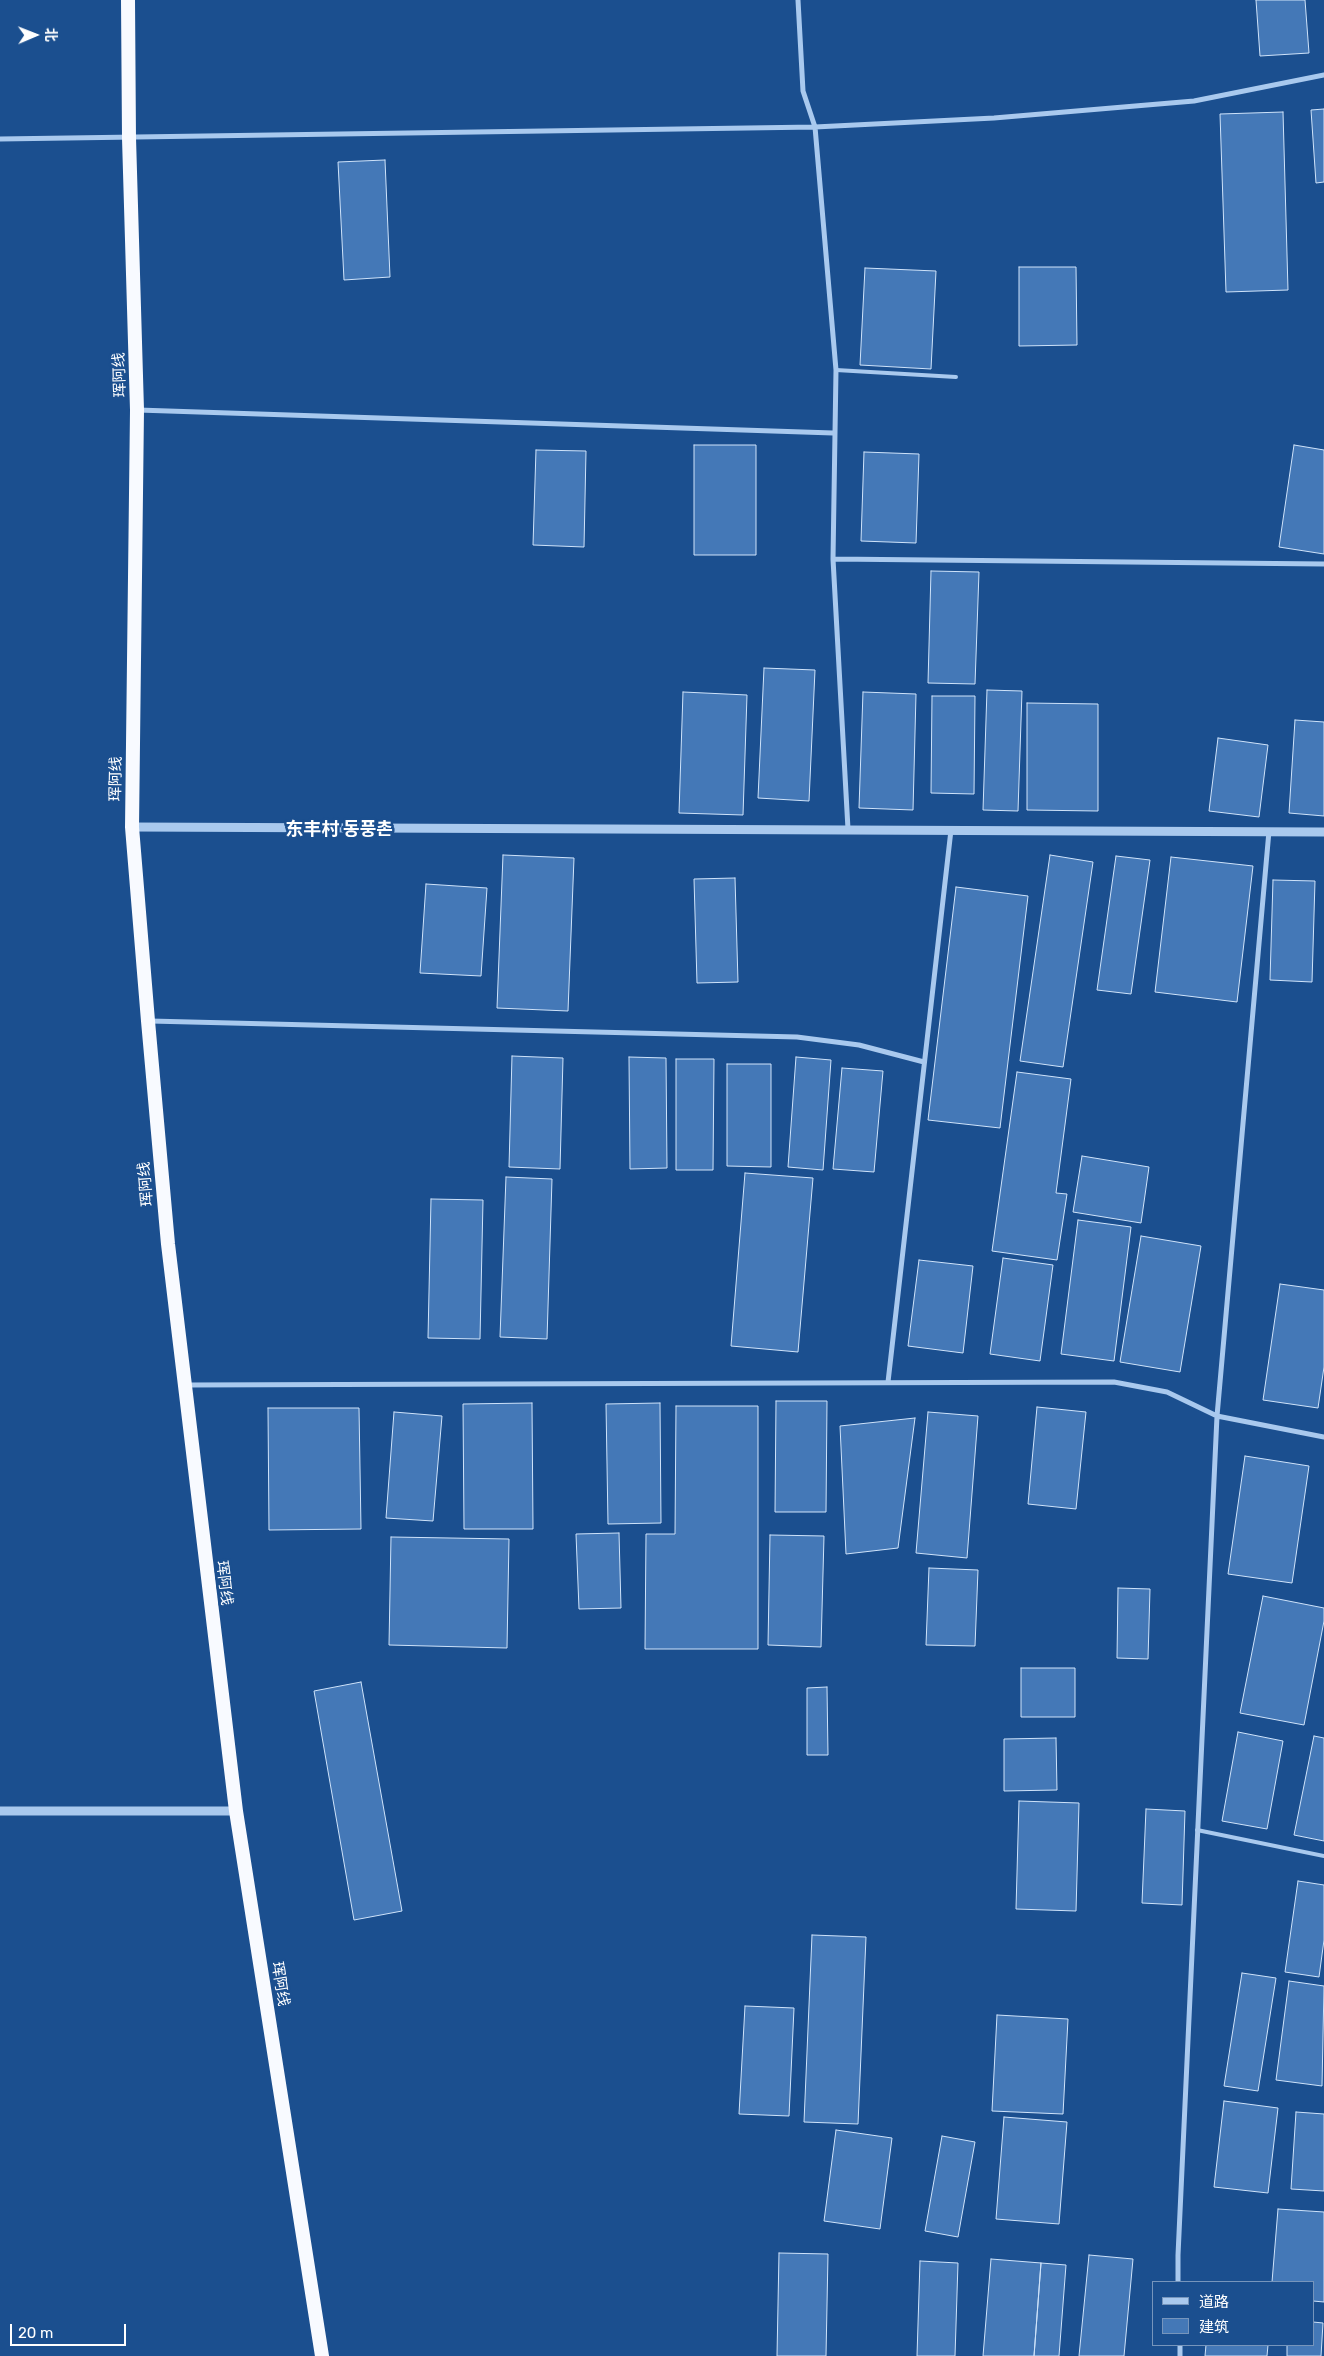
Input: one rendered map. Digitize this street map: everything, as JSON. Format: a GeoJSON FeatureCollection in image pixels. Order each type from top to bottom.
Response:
{"type":"FeatureCollection","features":[{"type":"Feature","properties":{"kind":"highway","name":"珲阿线"},"geometry":{"type":"LineString","coordinates":[[128,0],[128,138],[137,410],[132,827],[168,1244],[236,1811],[322,2356]]}},
{"type":"Feature","properties":{"kind":"street"},"geometry":{"type":"LineString","coordinates":[[798,0],[803,91],[815,127],[836,370],[833,433],[833,559],[848,829]]}},
{"type":"Feature","properties":{"kind":"street"},"geometry":{"type":"LineString","coordinates":[[0,139],[815,127],[994,118],[1194,100],[1324,75]]}},
{"type":"Feature","properties":{"kind":"street"},"geometry":{"type":"LineString","coordinates":[[137,410],[833,433]]}},
{"type":"Feature","properties":{"kind":"street"},"geometry":{"type":"LineString","coordinates":[[833,559],[1324,564]]}},
{"type":"Feature","properties":{"kind":"street"},"geometry":{"type":"LineString","coordinates":[[132,827],[1324,832]]}},
{"type":"Feature","properties":{"kind":"street"},"geometry":{"type":"LineString","coordinates":[[888,1382],[951,829]]}},
{"type":"Feature","properties":{"kind":"street"},"geometry":{"type":"LineString","coordinates":[[1178,2281],[1217,1416],[1269,832]]}},
{"type":"Feature","properties":{"kind":"street"},"geometry":{"type":"LineString","coordinates":[[148,1021],[797,1037],[859,1045],[924,1062]]}},
{"type":"Feature","properties":{"kind":"street"},"geometry":{"type":"LineString","coordinates":[[184,1385],[1114,1382],[1168,1392],[1217,1416],[1324,1437]]}},
{"type":"Feature","properties":{"kind":"street"},"geometry":{"type":"LineString","coordinates":[[0,1811],[236,1811]]}},
{"type":"Feature","properties":{"kind":"lane"},"geometry":{"type":"LineString","coordinates":[[836,370],[956,377]]}},
{"type":"Feature","properties":{"kind":"lane"},"geometry":{"type":"LineString","coordinates":[[1197,1830],[1324,1856]]}},
{"type":"Feature","properties":{"kind":"building"},"geometry":{"type":"Polygon","coordinates":[[[1256,0],[1305,0],[1309,53],[1260,56],[1256,0]]]}},
{"type":"Feature","properties":{"kind":"building"},"geometry":{"type":"Polygon","coordinates":[[[1324,109],[1324,182],[1316,183],[1311,110],[1324,109]]]}},
{"type":"Feature","properties":{"kind":"building"},"geometry":{"type":"Polygon","coordinates":[[[1283,112],[1288,290],[1226,292],[1220,114],[1283,112]]]}},
{"type":"Feature","properties":{"kind":"building"},"geometry":{"type":"Polygon","coordinates":[[[385,160],[390,277],[344,280],[338,162],[385,160]]]}},
{"type":"Feature","properties":{"kind":"building"},"geometry":{"type":"Polygon","coordinates":[[[1019,267],[1076,267],[1077,345],[1019,346],[1019,267]]]}},
{"type":"Feature","properties":{"kind":"building"},"geometry":{"type":"Polygon","coordinates":[[[865,268],[936,271],[931,369],[860,365],[865,268]]]}},
{"type":"Feature","properties":{"kind":"building"},"geometry":{"type":"Polygon","coordinates":[[[694,445],[756,445],[756,555],[694,555],[694,445]]]}},
{"type":"Feature","properties":{"kind":"building"},"geometry":{"type":"Polygon","coordinates":[[[1294,445],[1324,450],[1324,554],[1279,547],[1294,445]]]}},
{"type":"Feature","properties":{"kind":"building"},"geometry":{"type":"Polygon","coordinates":[[[536,450],[586,451],[584,547],[533,545],[536,450]]]}},
{"type":"Feature","properties":{"kind":"building"},"geometry":{"type":"Polygon","coordinates":[[[864,452],[919,454],[916,543],[861,541],[864,452]]]}},
{"type":"Feature","properties":{"kind":"building"},"geometry":{"type":"Polygon","coordinates":[[[931,571],[979,572],[975,684],[928,683],[931,571]]]}},
{"type":"Feature","properties":{"kind":"building"},"geometry":{"type":"Polygon","coordinates":[[[764,668],[815,670],[809,801],[758,798],[764,668]]]}},
{"type":"Feature","properties":{"kind":"building"},"geometry":{"type":"Polygon","coordinates":[[[987,690],[1022,691],[1018,811],[983,810],[987,690]]]}},
{"type":"Feature","properties":{"kind":"building"},"geometry":{"type":"Polygon","coordinates":[[[683,692],[747,695],[743,815],[679,813],[683,692]]]}},
{"type":"Feature","properties":{"kind":"building"},"geometry":{"type":"Polygon","coordinates":[[[863,692],[916,694],[913,810],[859,808],[863,692]]]}},
{"type":"Feature","properties":{"kind":"building"},"geometry":{"type":"Polygon","coordinates":[[[932,696],[975,696],[974,794],[931,793],[932,696]]]}},
{"type":"Feature","properties":{"kind":"building"},"geometry":{"type":"Polygon","coordinates":[[[1027,703],[1098,704],[1098,811],[1027,810],[1027,703]]]}},
{"type":"Feature","properties":{"kind":"building"},"geometry":{"type":"Polygon","coordinates":[[[1295,720],[1324,722],[1324,816],[1289,813],[1295,720]]]}},
{"type":"Feature","properties":{"kind":"building"},"geometry":{"type":"Polygon","coordinates":[[[1218,738],[1268,745],[1259,817],[1209,811],[1218,738]]]}},
{"type":"Feature","properties":{"kind":"building"},"geometry":{"type":"Polygon","coordinates":[[[503,855],[574,858],[568,1011],[497,1008],[503,855]]]}},
{"type":"Feature","properties":{"kind":"building"},"geometry":{"type":"Polygon","coordinates":[[[1050,855],[1093,862],[1063,1067],[1020,1061],[1050,855]]]}},
{"type":"Feature","properties":{"kind":"building"},"geometry":{"type":"Polygon","coordinates":[[[1116,856],[1150,860],[1131,994],[1097,990],[1116,856]]]}},
{"type":"Feature","properties":{"kind":"building"},"geometry":{"type":"Polygon","coordinates":[[[1171,857],[1253,866],[1237,1002],[1155,992],[1171,857]]]}},
{"type":"Feature","properties":{"kind":"building"},"geometry":{"type":"Polygon","coordinates":[[[735,878],[738,982],[697,983],[694,879],[735,878]]]}},
{"type":"Feature","properties":{"kind":"building"},"geometry":{"type":"Polygon","coordinates":[[[1273,880],[1315,881],[1312,982],[1270,980],[1273,880]]]}},
{"type":"Feature","properties":{"kind":"building"},"geometry":{"type":"Polygon","coordinates":[[[426,884],[487,888],[481,976],[420,973],[426,884]]]}},
{"type":"Feature","properties":{"kind":"building"},"geometry":{"type":"Polygon","coordinates":[[[956,887],[1028,896],[1000,1128],[928,1120],[956,887]]]}},
{"type":"Feature","properties":{"kind":"building"},"geometry":{"type":"Polygon","coordinates":[[[512,1056],[563,1058],[560,1169],[509,1167],[512,1056]]]}},
{"type":"Feature","properties":{"kind":"building"},"geometry":{"type":"Polygon","coordinates":[[[629,1057],[666,1058],[667,1168],[630,1169],[629,1057]]]}},
{"type":"Feature","properties":{"kind":"building"},"geometry":{"type":"Polygon","coordinates":[[[796,1057],[831,1060],[823,1170],[788,1167],[796,1057]]]}},
{"type":"Feature","properties":{"kind":"building"},"geometry":{"type":"Polygon","coordinates":[[[676,1059],[714,1059],[713,1170],[676,1170],[676,1059]]]}},
{"type":"Feature","properties":{"kind":"building"},"geometry":{"type":"Polygon","coordinates":[[[727,1064],[771,1064],[771,1167],[727,1166],[727,1064]]]}},
{"type":"Feature","properties":{"kind":"building"},"geometry":{"type":"Polygon","coordinates":[[[842,1068],[883,1071],[874,1172],[833,1169],[842,1068]]]}},
{"type":"Feature","properties":{"kind":"building"},"geometry":{"type":"Polygon","coordinates":[[[1017,1072],[1071,1079],[1056,1193],[1067,1194],[1057,1260],[992,1251],[1017,1072]]]}},
{"type":"Feature","properties":{"kind":"building"},"geometry":{"type":"Polygon","coordinates":[[[1082,1156],[1149,1167],[1141,1223],[1073,1212],[1082,1156]]]}},
{"type":"Feature","properties":{"kind":"building"},"geometry":{"type":"Polygon","coordinates":[[[745,1173],[813,1178],[798,1352],[731,1346],[745,1173]]]}},
{"type":"Feature","properties":{"kind":"building"},"geometry":{"type":"Polygon","coordinates":[[[506,1177],[552,1179],[547,1339],[500,1337],[506,1177]]]}},
{"type":"Feature","properties":{"kind":"building"},"geometry":{"type":"Polygon","coordinates":[[[431,1199],[483,1200],[480,1339],[428,1338],[431,1199]]]}},
{"type":"Feature","properties":{"kind":"building"},"geometry":{"type":"Polygon","coordinates":[[[1078,1220],[1131,1227],[1114,1361],[1061,1354],[1078,1220]]]}},
{"type":"Feature","properties":{"kind":"building"},"geometry":{"type":"Polygon","coordinates":[[[1141,1236],[1201,1246],[1180,1372],[1120,1362],[1141,1236]]]}},
{"type":"Feature","properties":{"kind":"building"},"geometry":{"type":"Polygon","coordinates":[[[1003,1258],[1053,1265],[1040,1361],[990,1354],[1003,1258]]]}},
{"type":"Feature","properties":{"kind":"building"},"geometry":{"type":"Polygon","coordinates":[[[919,1260],[973,1266],[963,1353],[908,1346],[919,1260]]]}},
{"type":"Feature","properties":{"kind":"building"},"geometry":{"type":"Polygon","coordinates":[[[1280,1284],[1324,1290],[1324,1367],[1318,1408],[1263,1400],[1280,1284]]]}},
{"type":"Feature","properties":{"kind":"building"},"geometry":{"type":"Polygon","coordinates":[[[776,1401],[827,1401],[826,1512],[775,1512],[776,1401]]]}},
{"type":"Feature","properties":{"kind":"building"},"geometry":{"type":"Polygon","coordinates":[[[532,1403],[533,1529],[464,1529],[463,1404],[532,1403]]]}},
{"type":"Feature","properties":{"kind":"building"},"geometry":{"type":"Polygon","coordinates":[[[660,1403],[661,1523],[608,1524],[606,1404],[660,1403]]]}},
{"type":"Feature","properties":{"kind":"building"},"geometry":{"type":"Polygon","coordinates":[[[676,1406],[758,1406],[758,1649],[645,1649],[646,1534],[675,1534],[676,1406]]]}},
{"type":"Feature","properties":{"kind":"building"},"geometry":{"type":"Polygon","coordinates":[[[1037,1407],[1086,1412],[1076,1509],[1028,1504],[1037,1407]]]}},
{"type":"Feature","properties":{"kind":"building"},"geometry":{"type":"Polygon","coordinates":[[[268,1408],[359,1408],[361,1529],[269,1530],[268,1408]]]}},
{"type":"Feature","properties":{"kind":"building"},"geometry":{"type":"Polygon","coordinates":[[[394,1412],[442,1416],[433,1521],[386,1518],[394,1412]]]}},
{"type":"Feature","properties":{"kind":"building"},"geometry":{"type":"Polygon","coordinates":[[[928,1412],[978,1416],[967,1558],[916,1553],[928,1412]]]}},
{"type":"Feature","properties":{"kind":"building"},"geometry":{"type":"Polygon","coordinates":[[[915,1418],[898,1548],[846,1554],[840,1426],[915,1418]]]}},
{"type":"Feature","properties":{"kind":"building"},"geometry":{"type":"Polygon","coordinates":[[[1245,1456],[1309,1466],[1292,1583],[1228,1574],[1245,1456]]]}},
{"type":"Feature","properties":{"kind":"building"},"geometry":{"type":"Polygon","coordinates":[[[619,1533],[621,1608],[579,1609],[576,1534],[619,1533]]]}},
{"type":"Feature","properties":{"kind":"building"},"geometry":{"type":"Polygon","coordinates":[[[770,1535],[824,1536],[821,1647],[768,1645],[770,1535]]]}},
{"type":"Feature","properties":{"kind":"building"},"geometry":{"type":"Polygon","coordinates":[[[391,1537],[509,1539],[507,1648],[389,1645],[391,1537]]]}},
{"type":"Feature","properties":{"kind":"building"},"geometry":{"type":"Polygon","coordinates":[[[929,1568],[978,1570],[975,1646],[926,1645],[929,1568]]]}},
{"type":"Feature","properties":{"kind":"building"},"geometry":{"type":"Polygon","coordinates":[[[1118,1588],[1150,1589],[1148,1659],[1117,1658],[1118,1588]]]}},
{"type":"Feature","properties":{"kind":"building"},"geometry":{"type":"Polygon","coordinates":[[[1263,1596],[1324,1608],[1324,1621],[1304,1725],[1240,1713],[1263,1596]]]}},
{"type":"Feature","properties":{"kind":"building"},"geometry":{"type":"Polygon","coordinates":[[[1021,1668],[1075,1668],[1075,1717],[1021,1717],[1021,1668]]]}},
{"type":"Feature","properties":{"kind":"building"},"geometry":{"type":"Polygon","coordinates":[[[361,1682],[402,1911],[354,1920],[314,1691],[361,1682]]]}},
{"type":"Feature","properties":{"kind":"building"},"geometry":{"type":"Polygon","coordinates":[[[827,1687],[828,1755],[807,1755],[807,1688],[827,1687]]]}},
{"type":"Feature","properties":{"kind":"building"},"geometry":{"type":"Polygon","coordinates":[[[1238,1732],[1283,1741],[1267,1829],[1222,1821],[1238,1732]]]}},
{"type":"Feature","properties":{"kind":"building"},"geometry":{"type":"Polygon","coordinates":[[[1314,1736],[1324,1738],[1324,1841],[1294,1835],[1314,1736]]]}},
{"type":"Feature","properties":{"kind":"building"},"geometry":{"type":"Polygon","coordinates":[[[1056,1738],[1057,1790],[1004,1791],[1004,1739],[1056,1738]]]}},
{"type":"Feature","properties":{"kind":"building"},"geometry":{"type":"Polygon","coordinates":[[[1019,1801],[1079,1803],[1076,1911],[1016,1909],[1019,1801]]]}},
{"type":"Feature","properties":{"kind":"building"},"geometry":{"type":"Polygon","coordinates":[[[1146,1809],[1185,1811],[1182,1905],[1142,1903],[1146,1809]]]}},
{"type":"Feature","properties":{"kind":"building"},"geometry":{"type":"Polygon","coordinates":[[[1298,1881],[1324,1885],[1324,1940],[1319,1977],[1285,1972],[1298,1881]]]}},
{"type":"Feature","properties":{"kind":"building"},"geometry":{"type":"Polygon","coordinates":[[[812,1935],[866,1937],[858,2124],[804,2122],[812,1935]]]}},
{"type":"Feature","properties":{"kind":"building"},"geometry":{"type":"Polygon","coordinates":[[[1242,1973],[1276,1978],[1258,2091],[1224,2086],[1242,1973]]]}},
{"type":"Feature","properties":{"kind":"building"},"geometry":{"type":"Polygon","coordinates":[[[1289,1981],[1324,1986],[1322,2086],[1276,2080],[1289,1981]]]}},
{"type":"Feature","properties":{"kind":"building"},"geometry":{"type":"Polygon","coordinates":[[[745,2006],[794,2008],[789,2116],[739,2114],[745,2006]]]}},
{"type":"Feature","properties":{"kind":"building"},"geometry":{"type":"Polygon","coordinates":[[[997,2015],[1068,2019],[1063,2114],[992,2111],[997,2015]]]}},
{"type":"Feature","properties":{"kind":"building"},"geometry":{"type":"Polygon","coordinates":[[[1224,2101],[1278,2108],[1268,2193],[1214,2187],[1224,2101]]]}},
{"type":"Feature","properties":{"kind":"building"},"geometry":{"type":"Polygon","coordinates":[[[1296,2112],[1324,2114],[1324,2191],[1291,2189],[1296,2112]]]}},
{"type":"Feature","properties":{"kind":"building"},"geometry":{"type":"Polygon","coordinates":[[[1004,2117],[1067,2122],[1059,2224],[996,2219],[1004,2117]]]}},
{"type":"Feature","properties":{"kind":"building"},"geometry":{"type":"Polygon","coordinates":[[[836,2130],[892,2138],[880,2229],[824,2221],[836,2130]]]}},
{"type":"Feature","properties":{"kind":"building"},"geometry":{"type":"Polygon","coordinates":[[[942,2136],[975,2142],[958,2237],[925,2231],[942,2136]]]}},
{"type":"Feature","properties":{"kind":"building"},"geometry":{"type":"Polygon","coordinates":[[[1278,2209],[1324,2212],[1324,2302],[1314,2301],[1314,2281],[1272,2281],[1278,2209]]]}},
{"type":"Feature","properties":{"kind":"building"},"geometry":{"type":"Polygon","coordinates":[[[779,2253],[828,2254],[826,2356],[777,2356],[779,2253]]]}},
{"type":"Feature","properties":{"kind":"building"},"geometry":{"type":"Polygon","coordinates":[[[1089,2255],[1133,2259],[1124,2356],[1079,2356],[1089,2255]]]}},
{"type":"Feature","properties":{"kind":"building"},"geometry":{"type":"Polygon","coordinates":[[[991,2259],[1041,2263],[1034,2356],[983,2356],[991,2259]]]}},
{"type":"Feature","properties":{"kind":"building"},"geometry":{"type":"Polygon","coordinates":[[[920,2261],[958,2263],[955,2356],[917,2356],[920,2261]]]}},
{"type":"Feature","properties":{"kind":"building"},"geometry":{"type":"Polygon","coordinates":[[[1041,2263],[1066,2265],[1059,2356],[1034,2356],[1041,2263]]]}},
{"type":"Feature","properties":{"kind":"building"},"geometry":{"type":"Polygon","coordinates":[[[1314,2322],[1323,2323],[1321,2356],[1287,2356],[1287,2346],[1314,2346],[1314,2322]]]}},
{"type":"Feature","properties":{"kind":"building"},"geometry":{"type":"Polygon","coordinates":[[[1206,2346],[1268,2346],[1267,2356],[1205,2356],[1206,2346]]]}},
{"type":"Feature","properties":{"kind":"district","name":"东丰村 동풍촌"},"geometry":{"type":"Point","coordinates":[339,830]}}]}
